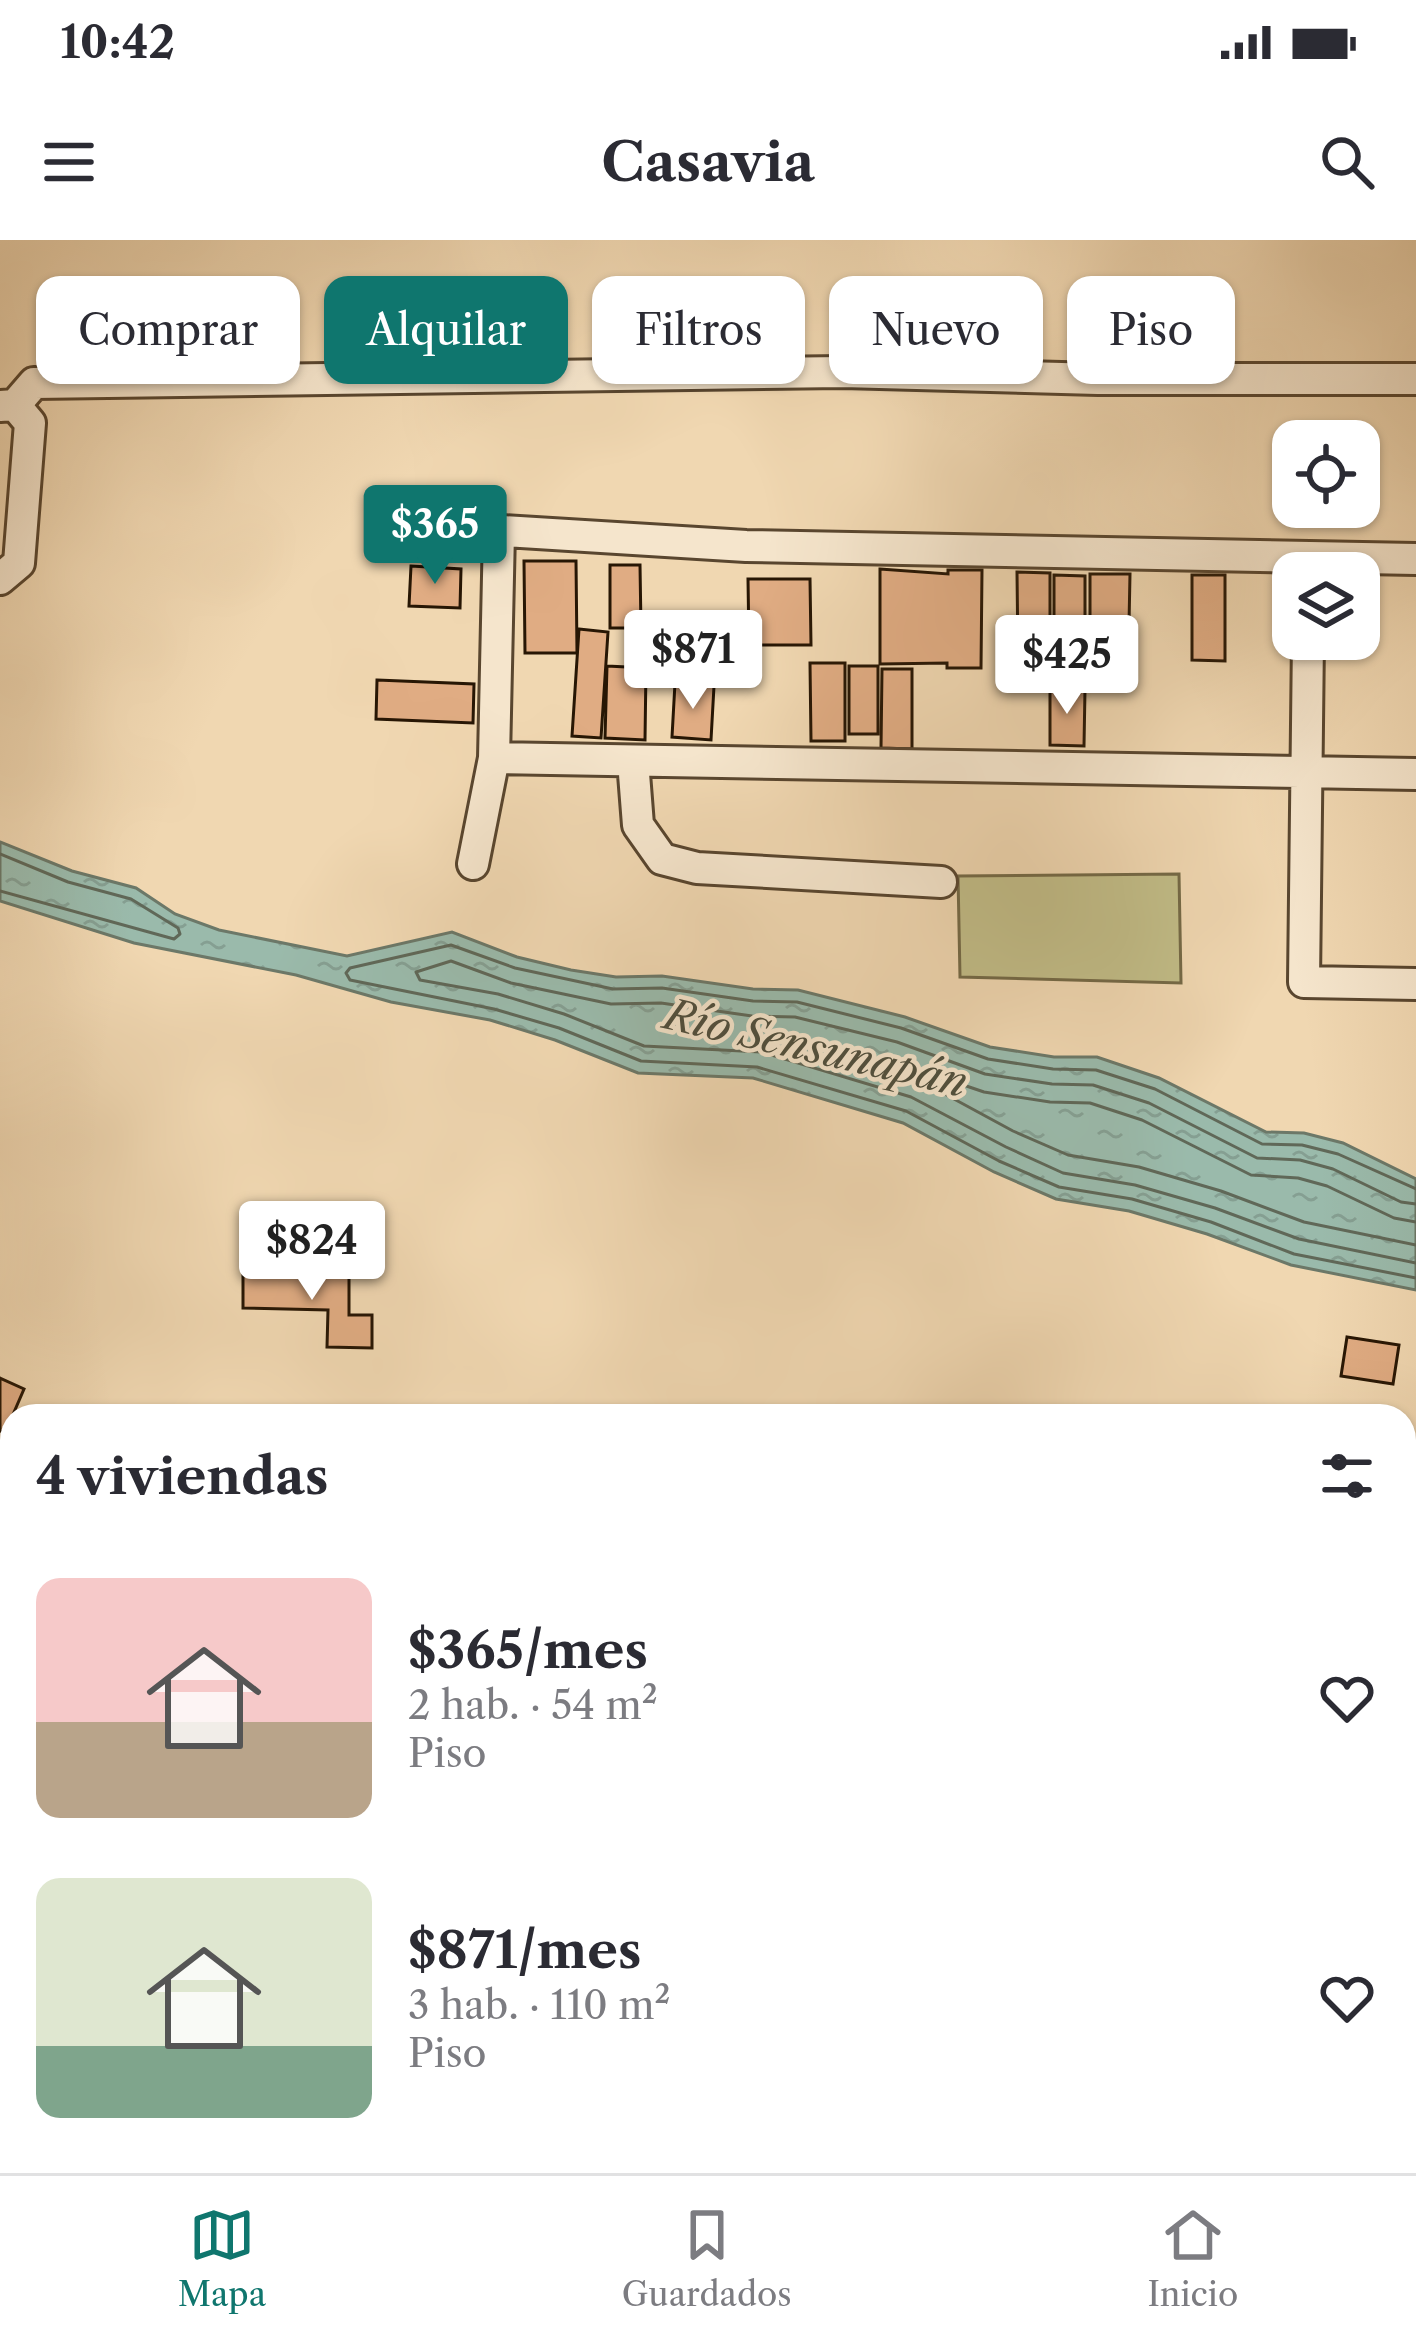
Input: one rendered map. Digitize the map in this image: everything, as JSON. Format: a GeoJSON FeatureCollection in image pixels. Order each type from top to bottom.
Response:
{"type":"FeatureCollection","features":[{"type":"Feature","properties":{"kind":"street"},"geometry":{"type":"LineString","coordinates":[[0,579],[19,563],[30,423],[8,405],[34,383],[843,372],[1121,379],[1416,379]]}},
{"type":"Feature","properties":{"kind":"street"},"geometry":{"type":"LineString","coordinates":[[390,524],[746,546],[1272,565]]}},
{"type":"Feature","properties":{"kind":"street"},"geometry":{"type":"LineString","coordinates":[[473,864],[494,758],[499,531]]}},
{"type":"Feature","properties":{"kind":"street"},"geometry":{"type":"LineString","coordinates":[[1380,561],[1416,559]]}},
{"type":"Feature","properties":{"kind":"street"},"geometry":{"type":"LineString","coordinates":[[1308,660],[1304,982],[1416,984]]}},
{"type":"Feature","properties":{"kind":"street"},"geometry":{"type":"LineString","coordinates":[[494,758],[1416,774]]}},
{"type":"Feature","properties":{"kind":"street"},"geometry":{"type":"LineString","coordinates":[[633,761],[638,824],[662,859],[697,868],[941,882]]}},
{"type":"Feature","properties":{"kind":"shaded area"},"geometry":{"type":"Polygon","coordinates":[[[1179,874],[1181,983],[960,977],[958,876],[1179,874]]]}},
{"type":"Feature","properties":{"kind":"water","name":"Río Sensunapán"},"geometry":{"type":"Polygon","coordinates":[[[0,842],[72,871],[136,888],[175,914],[219,930],[347,956],[452,932],[517,957],[571,970],[798,990],[905,1017],[990,1047],[1054,1057],[1097,1057],[1159,1078],[1266,1132],[1304,1133],[1343,1143],[1416,1179],[1416,1290],[1291,1265],[1129,1211],[1056,1199],[903,1123],[753,1078],[638,1073],[490,1020],[134,943],[0,901],[0,842]]]}},
{"type":"Feature","properties":{"kind":"building"},"geometry":{"type":"Polygon","coordinates":[[[524,561],[576,561],[577,653],[525,653],[524,561]]]}},
{"type":"Feature","properties":{"kind":"building"},"geometry":{"type":"Polygon","coordinates":[[[610,565],[640,565],[641,628],[610,628],[610,565]]]}},
{"type":"Feature","properties":{"kind":"building"},"geometry":{"type":"Polygon","coordinates":[[[411,566],[461,569],[460,608],[409,606],[411,566]]]}},
{"type":"Feature","properties":{"kind":"building"},"geometry":{"type":"Polygon","coordinates":[[[880,569],[948,574],[948,570],[982,570],[981,668],[947,668],[947,663],[880,664],[880,569]]]}},
{"type":"Feature","properties":{"kind":"building"},"geometry":{"type":"Polygon","coordinates":[[[1017,572],[1050,573],[1050,658],[1018,658],[1017,572]]]}},
{"type":"Feature","properties":{"kind":"building"},"geometry":{"type":"Polygon","coordinates":[[[1090,574],[1130,574],[1129,624],[1090,623],[1090,574]]]}},
{"type":"Feature","properties":{"kind":"building"},"geometry":{"type":"Polygon","coordinates":[[[1054,575],[1085,576],[1085,666],[1054,666],[1054,575]]]}},
{"type":"Feature","properties":{"kind":"building"},"geometry":{"type":"Polygon","coordinates":[[[1192,575],[1225,575],[1225,661],[1192,660],[1192,575]]]}},
{"type":"Feature","properties":{"kind":"building"},"geometry":{"type":"Polygon","coordinates":[[[748,579],[810,579],[811,645],[749,645],[748,579]]]}},
{"type":"Feature","properties":{"kind":"building"},"geometry":{"type":"Polygon","coordinates":[[[579,629],[608,632],[601,738],[572,736],[579,629]]]}},
{"type":"Feature","properties":{"kind":"building"},"geometry":{"type":"Polygon","coordinates":[[[810,663],[845,663],[845,741],[811,741],[810,663]]]}},
{"type":"Feature","properties":{"kind":"building"},"geometry":{"type":"Polygon","coordinates":[[[607,666],[646,668],[645,740],[605,738],[607,666]]]}},
{"type":"Feature","properties":{"kind":"building"},"geometry":{"type":"Polygon","coordinates":[[[849,666],[878,666],[878,734],[849,734],[849,666]]]}},
{"type":"Feature","properties":{"kind":"building"},"geometry":{"type":"Polygon","coordinates":[[[882,669],[912,669],[912,749],[881,748],[882,669]]]}},
{"type":"Feature","properties":{"kind":"building"},"geometry":{"type":"Polygon","coordinates":[[[377,680],[474,684],[473,723],[376,719],[377,680]]]}},
{"type":"Feature","properties":{"kind":"building"},"geometry":{"type":"Polygon","coordinates":[[[675,683],[714,686],[711,740],[672,737],[675,683]]]}},
{"type":"Feature","properties":{"kind":"building"},"geometry":{"type":"Polygon","coordinates":[[[1050,689],[1085,689],[1084,746],[1050,745],[1050,689]]]}},
{"type":"Feature","properties":{"kind":"building"},"geometry":{"type":"Polygon","coordinates":[[[243,1273],[349,1274],[349,1315],[372,1315],[372,1348],[327,1347],[328,1310],[243,1308],[243,1273]]]}},
{"type":"Feature","properties":{"kind":"building"},"geometry":{"type":"Polygon","coordinates":[[[1347,1337],[1399,1345],[1393,1384],[1341,1376],[1347,1337]]]}},
{"type":"Feature","properties":{"kind":"building"},"geometry":{"type":"Polygon","coordinates":[[[0,1378],[24,1389],[18,1404],[0,1404],[0,1378]]]}}]}
